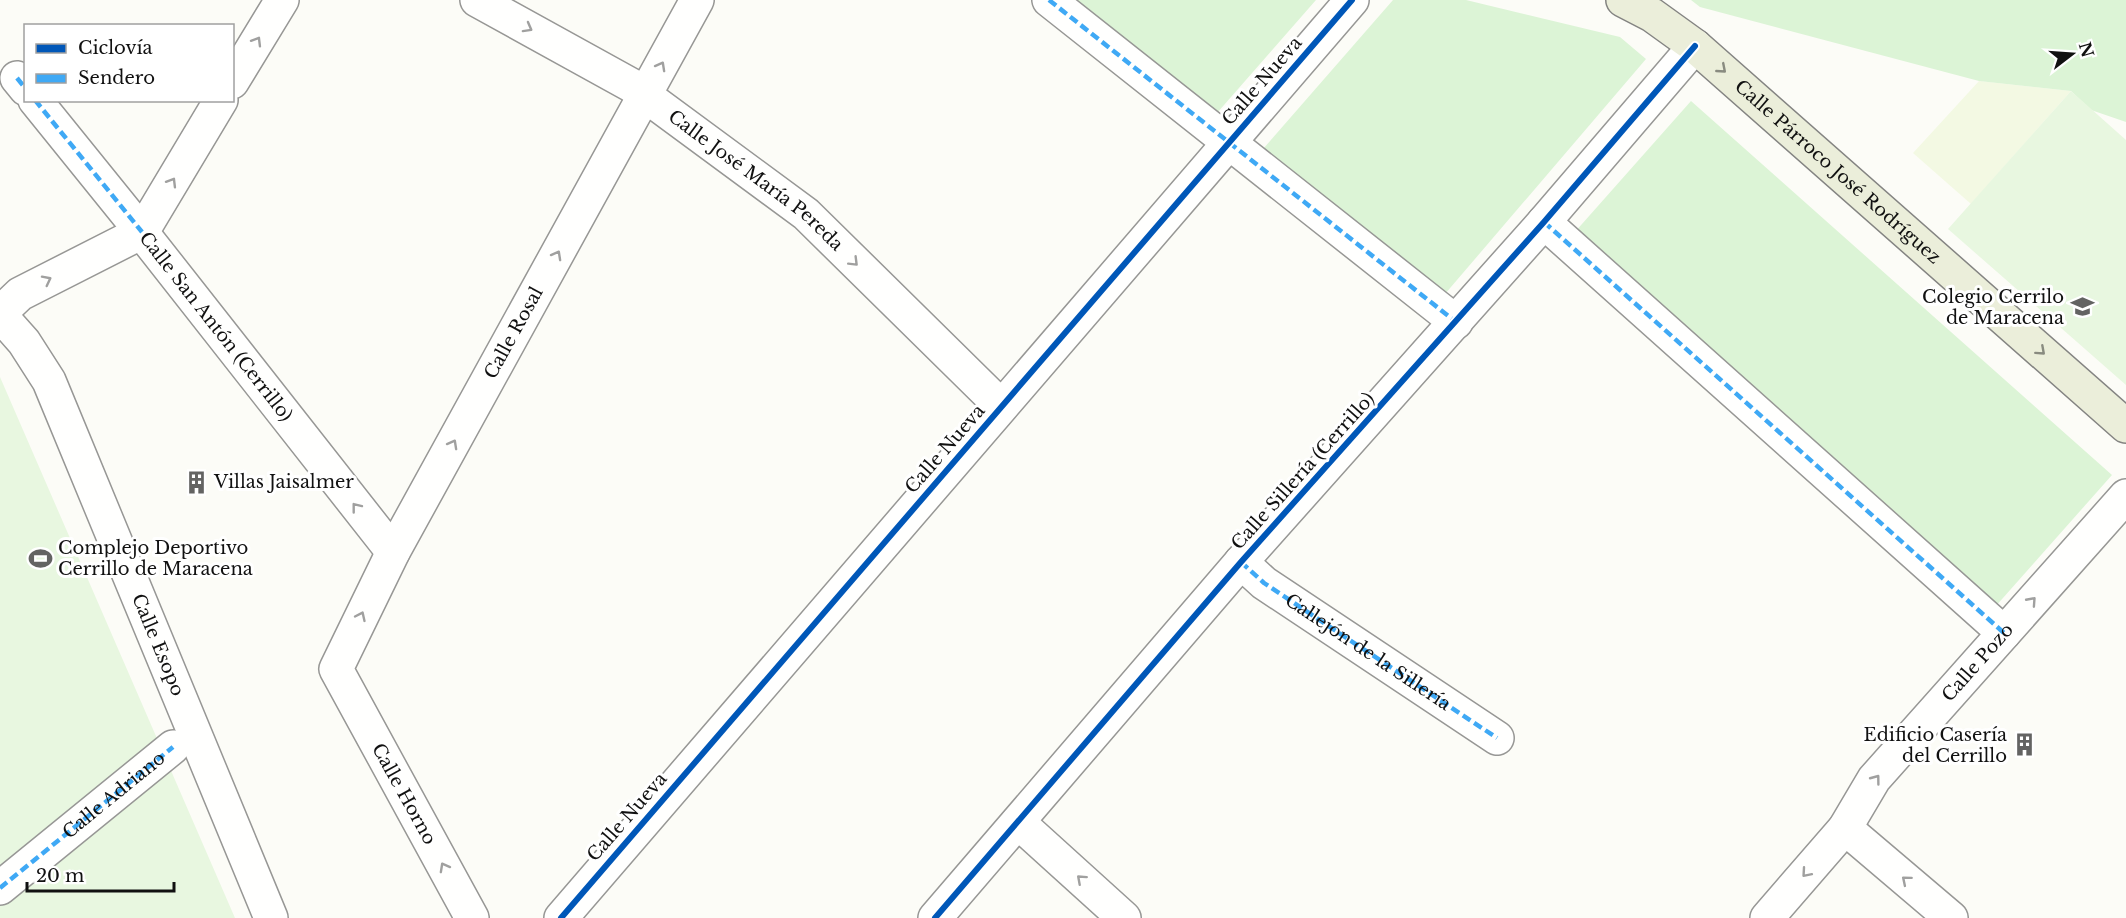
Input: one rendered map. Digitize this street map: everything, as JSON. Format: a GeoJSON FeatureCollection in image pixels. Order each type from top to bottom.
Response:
{"type":"FeatureCollection","features":[{"type":"Feature","properties":{"kind":"main road","name":"Calle Párroco José Rodríguez"},"geometry":{"type":"LineString","coordinates":[[1623,0],[1652,15],[1695,46],[2126,426]]}},
{"type":"Feature","properties":{"kind":"street"},"geometry":{"type":"LineString","coordinates":[[234,79],[282,0]]}},
{"type":"Feature","properties":{"kind":"street","name":"Calle José María Pereda"},"geometry":{"type":"LineString","coordinates":[[477,0],[645,95],[806,214],[1001,406]]}},
{"type":"Feature","properties":{"kind":"street","name":"Calle Rosal"},"geometry":{"type":"LineString","coordinates":[[336,669],[393,552],[697,0]]}},
{"type":"Feature","properties":{"kind":"street"},"geometry":{"type":"LineString","coordinates":[[1049,0],[1456,322]]}},
{"type":"Feature","properties":{"kind":"street","name":"Calle Nueva"},"geometry":{"type":"LineString","coordinates":[[561,918],[1352,0]]}},
{"type":"Feature","properties":{"kind":"street","name":"Calle Sillería (Cerrillo)"},"geometry":{"type":"LineString","coordinates":[[935,918],[1241,562],[1544,222],[1695,46]]}},
{"type":"Feature","properties":{"kind":"street","name":"Calle San Antón (Cerrillo)"},"geometry":{"type":"LineString","coordinates":[[37,102],[142,232],[393,552]]}},
{"type":"Feature","properties":{"kind":"street"},"geometry":{"type":"LineString","coordinates":[[142,232],[220,102]]}},
{"type":"Feature","properties":{"kind":"street"},"geometry":{"type":"LineString","coordinates":[[1544,222],[2004,633]]}},
{"type":"Feature","properties":{"kind":"street","name":"Calle Esopo"},"geometry":{"type":"LineString","coordinates":[[142,232],[20,294],[0,314],[24,342],[49,381],[271,918]]}},
{"type":"Feature","properties":{"kind":"street","name":"Calle Pozo"},"geometry":{"type":"LineString","coordinates":[[1767,918],[1845,828],[1874,779],[2126,496]]}},
{"type":"Feature","properties":{"kind":"street","name":"Callejón de la Sillería"},"geometry":{"type":"LineString","coordinates":[[1241,562],[1264,583],[1497,738]]}},
{"type":"Feature","properties":{"kind":"street","name":"Calle Horno"},"geometry":{"type":"LineString","coordinates":[[336,669],[472,918]]}},
{"type":"Feature","properties":{"kind":"street","name":"Calle Adriano"},"geometry":{"type":"LineString","coordinates":[[0,888],[173,747]]}},
{"type":"Feature","properties":{"kind":"street"},"geometry":{"type":"LineString","coordinates":[[1017,822],[1124,918]]}},
{"type":"Feature","properties":{"kind":"street"},"geometry":{"type":"LineString","coordinates":[[1845,828],[1951,918]]}},
{"type":"Feature","properties":{"kind":"green space"},"geometry":{"type":"Polygon","coordinates":[[[1073,0],[1316,0],[1217,113],[1073,0]]]}},
{"type":"Feature","properties":{"kind":"green space"},"geometry":{"type":"Polygon","coordinates":[[[1393,0],[1466,0],[1620,37],[1646,59],[1445,294],[1263,149],[1393,0]]]}},
{"type":"Feature","properties":{"kind":"green space"},"geometry":{"type":"Polygon","coordinates":[[[1691,0],[2126,0],[2126,122],[2091,110],[2071,91],[1979,81],[1700,7],[1691,0]]]}},
{"type":"Feature","properties":{"kind":"green space"},"geometry":{"type":"Polygon","coordinates":[[[1979,81],[2071,91],[1971,204],[1913,153],[1979,81]]]}},
{"type":"Feature","properties":{"kind":"green space","name":"Colegio Cerrilo de Maracena"},"geometry":{"type":"Polygon","coordinates":[[[2071,91],[2126,140],[2126,385],[1948,229],[2071,91]]]}},
{"type":"Feature","properties":{"kind":"green space"},"geometry":{"type":"Polygon","coordinates":[[[1691,101],[2112,475],[1995,607],[1574,233],[1691,101]]]}},
{"type":"Feature","properties":{"kind":"green space","name":"Complejo Deportivo Cerrillo de Maracena"},"geometry":{"type":"Polygon","coordinates":[[[0,377],[235,918],[0,918],[0,377]]]}},
{"type":"Feature","properties":{"kind":"marked path"},"geometry":{"type":"LineString","coordinates":[[1049,0],[1456,322]]}},
{"type":"Feature","properties":{"kind":"marked path"},"geometry":{"type":"LineString","coordinates":[[17,78],[24,87]]}},
{"type":"Feature","properties":{"kind":"marked path"},"geometry":{"type":"LineString","coordinates":[[37,102],[142,232]]}},
{"type":"Feature","properties":{"kind":"marked path"},"geometry":{"type":"LineString","coordinates":[[1544,222],[2004,633]]}},
{"type":"Feature","properties":{"kind":"marked path"},"geometry":{"type":"LineString","coordinates":[[1241,562],[1264,583],[1497,738]]}},
{"type":"Feature","properties":{"kind":"marked path"},"geometry":{"type":"LineString","coordinates":[[0,888],[173,747]]}},
{"type":"Feature","properties":{"kind":"cycle path"},"geometry":{"type":"LineString","coordinates":[[561,918],[1352,0]]}},
{"type":"Feature","properties":{"kind":"cycle path"},"geometry":{"type":"LineString","coordinates":[[935,918],[1241,562],[1544,222],[1695,46]]}},
{"type":"Feature","properties":{"kind":"place","name":"Colegio Cerrilo de Maracena"},"geometry":{"type":"Point","coordinates":[2082,307]}},
{"type":"Feature","properties":{"kind":"place","name":"Villas Jaisalmer"},"geometry":{"type":"Point","coordinates":[196,482]}},
{"type":"Feature","properties":{"kind":"place","name":"Complejo Deportivo Cerrillo de Maracena"},"geometry":{"type":"Point","coordinates":[40,558]}},
{"type":"Feature","properties":{"kind":"place","name":"Edificio Casería del Cerrillo"},"geometry":{"type":"Point","coordinates":[2025,745]}}]}
